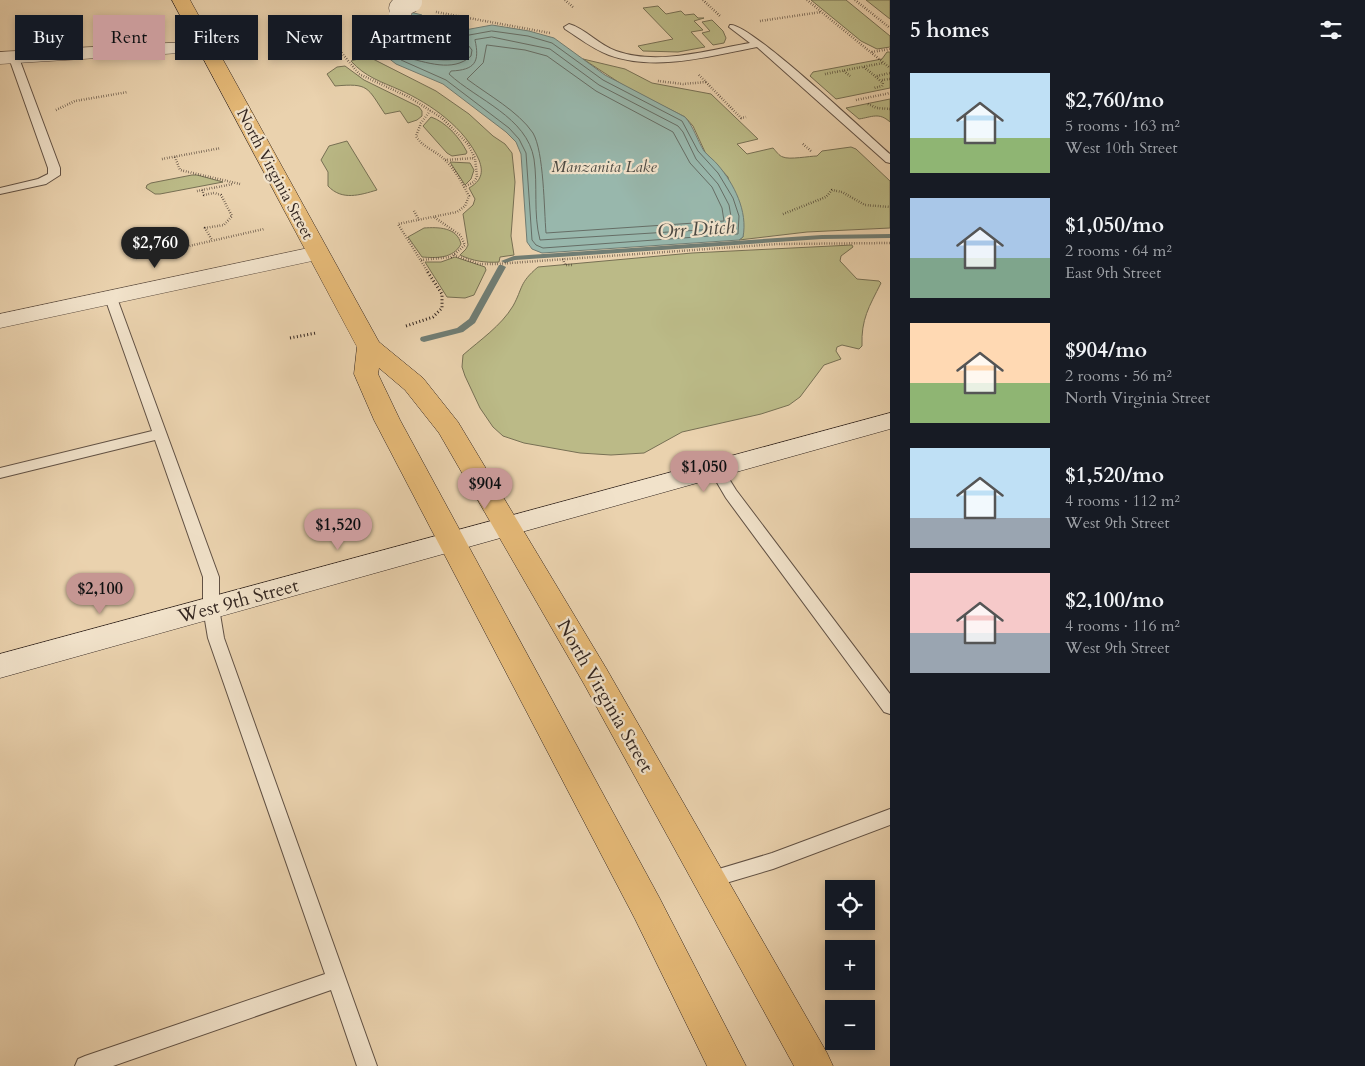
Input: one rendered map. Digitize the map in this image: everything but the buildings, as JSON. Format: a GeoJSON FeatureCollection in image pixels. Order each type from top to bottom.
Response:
{"type":"FeatureCollection","features":[{"type":"Feature","properties":{"kind":"main road","name":"North Virginia Street"},"geometry":{"type":"LineString","coordinates":[[181,0],[189,15]]}},
{"type":"Feature","properties":{"kind":"main road","name":"North Virginia Street"},"geometry":{"type":"LineString","coordinates":[[213,60],[369,347],[414,384],[450,428],[595,676],[814,1066]]}},
{"type":"Feature","properties":{"kind":"main road"},"geometry":{"type":"LineString","coordinates":[[369,347],[366,374],[386,420],[464,538],[646,908],[727,1066]]}},
{"type":"Feature","properties":{"kind":"street"},"geometry":{"type":"LineString","coordinates":[[7,58],[175,49]]}},
{"type":"Feature","properties":{"kind":"street"},"geometry":{"type":"LineString","coordinates":[[0,321],[318,253]]}},
{"type":"Feature","properties":{"kind":"street","name":"West 9th Street"},"geometry":{"type":"LineString","coordinates":[[0,666],[890,421]]}},
{"type":"Feature","properties":{"kind":"lane"},"geometry":{"type":"LineString","coordinates":[[569,27],[614,54],[631,57],[681,57],[759,44]]}},
{"type":"Feature","properties":{"kind":"lane"},"geometry":{"type":"LineString","coordinates":[[734,27],[759,44],[890,160]]}},
{"type":"Feature","properties":{"kind":"lane"},"geometry":{"type":"LineString","coordinates":[[0,191],[42,182],[54,175],[54,168],[7,58]]}},
{"type":"Feature","properties":{"kind":"lane"},"geometry":{"type":"LineString","coordinates":[[111,298],[211,577],[211,608],[216,638],[367,1066]]}},
{"type":"Feature","properties":{"kind":"lane"},"geometry":{"type":"LineString","coordinates":[[0,473],[160,434]]}},
{"type":"Feature","properties":{"kind":"lane"},"geometry":{"type":"LineString","coordinates":[[716,468],[732,494],[890,707]]}},
{"type":"Feature","properties":{"kind":"lane"},"geometry":{"type":"LineString","coordinates":[[709,880],[773,861],[890,817]]}},
{"type":"Feature","properties":{"kind":"lane"},"geometry":{"type":"LineString","coordinates":[[85,1066],[337,979]]}},
{"type":"Feature","properties":{"kind":"path"},"geometry":{"type":"LineString","coordinates":[[807,0],[890,68]]}},
{"type":"Feature","properties":{"kind":"path"},"geometry":{"type":"LineString","coordinates":[[855,0],[890,28]]}},
{"type":"Feature","properties":{"kind":"path"},"geometry":{"type":"LineString","coordinates":[[436,12],[529,28],[558,36]]}},
{"type":"Feature","properties":{"kind":"path"},"geometry":{"type":"LineString","coordinates":[[758,21],[821,12]]}},
{"type":"Feature","properties":{"kind":"path"},"geometry":{"type":"LineString","coordinates":[[872,52],[890,49]]}},
{"type":"Feature","properties":{"kind":"path"},"geometry":{"type":"LineString","coordinates":[[342,53],[359,74],[430,111],[454,129],[468,144],[475,158],[477,176],[474,182],[464,187]]}},
{"type":"Feature","properties":{"kind":"path"},"geometry":{"type":"LineString","coordinates":[[818,75],[884,63]]}},
{"type":"Feature","properties":{"kind":"path"},"geometry":{"type":"LineString","coordinates":[[864,67],[871,74],[882,80],[890,79]]}},
{"type":"Feature","properties":{"kind":"path"},"geometry":{"type":"LineString","coordinates":[[844,70],[850,76]]}},
{"type":"Feature","properties":{"kind":"path"},"geometry":{"type":"LineString","coordinates":[[696,71],[742,118],[746,117]]}},
{"type":"Feature","properties":{"kind":"path"},"geometry":{"type":"LineString","coordinates":[[876,76],[890,73]]}},
{"type":"Feature","properties":{"kind":"path"},"geometry":{"type":"LineString","coordinates":[[874,88],[882,86],[882,80]]}},
{"type":"Feature","properties":{"kind":"path"},"geometry":{"type":"LineString","coordinates":[[51,113],[75,101],[128,92]]}},
{"type":"Feature","properties":{"kind":"path"},"geometry":{"type":"LineString","coordinates":[[830,106],[890,93]]}},
{"type":"Feature","properties":{"kind":"path"},"geometry":{"type":"LineString","coordinates":[[868,104],[889,110]]}},
{"type":"Feature","properties":{"kind":"path"},"geometry":{"type":"LineString","coordinates":[[406,326],[436,315],[443,308],[444,302],[442,294],[398,224],[434,217],[464,208],[469,196],[444,160],[419,144],[416,139],[418,124],[430,111]]}},
{"type":"Feature","properties":{"kind":"path"},"geometry":{"type":"LineString","coordinates":[[803,144],[812,152]]}},
{"type":"Feature","properties":{"kind":"path"},"geometry":{"type":"LineString","coordinates":[[162,159],[221,148]]}},
{"type":"Feature","properties":{"kind":"path"},"geometry":{"type":"LineString","coordinates":[[174,157],[180,170],[240,184]]}},
{"type":"Feature","properties":{"kind":"path"},"geometry":{"type":"LineString","coordinates":[[444,160],[475,158]]}},
{"type":"Feature","properties":{"kind":"path"},"geometry":{"type":"LineString","coordinates":[[197,191],[236,183]]}},
{"type":"Feature","properties":{"kind":"path"},"geometry":{"type":"LineString","coordinates":[[202,190],[204,195],[214,193],[221,195],[232,216],[224,225],[205,228],[212,240]]}},
{"type":"Feature","properties":{"kind":"path"},"geometry":{"type":"LineString","coordinates":[[783,214],[826,197],[832,190],[846,193],[857,202],[865,205],[890,207]]}},
{"type":"Feature","properties":{"kind":"path"},"geometry":{"type":"LineString","coordinates":[[414,211],[419,220]]}},
{"type":"Feature","properties":{"kind":"path"},"geometry":{"type":"LineString","coordinates":[[420,260],[444,259],[454,255],[464,245],[463,239],[457,232],[439,223],[434,217]]}},
{"type":"Feature","properties":{"kind":"path"},"geometry":{"type":"LineString","coordinates":[[136,258],[209,243],[212,240],[264,229]]}},
{"type":"Feature","properties":{"kind":"path"},"geometry":{"type":"LineString","coordinates":[[454,255],[487,265],[778,244],[890,243]]}},
{"type":"Feature","properties":{"kind":"path"},"geometry":{"type":"LineString","coordinates":[[563,259],[565,265],[573,265]]}},
{"type":"Feature","properties":{"kind":"path"},"geometry":{"type":"LineString","coordinates":[[290,338],[316,333]]}},
{"type":"Feature","properties":{"kind":"shaded area"},"geometry":{"type":"Polygon","coordinates":[[[811,0],[846,0],[890,36],[890,47],[877,49],[861,41],[811,0]]]}},
{"type":"Feature","properties":{"kind":"shaded area"},"geometry":{"type":"Polygon","coordinates":[[[866,0],[890,0],[890,19],[866,0]]]}},
{"type":"Feature","properties":{"kind":"shaded area"},"geometry":{"type":"Polygon","coordinates":[[[658,6],[666,14],[681,11],[685,15],[694,14],[698,18],[704,18],[694,21],[703,30],[691,32],[705,47],[678,52],[643,51],[638,46],[673,39],[643,8],[658,6]]]}},
{"type":"Feature","properties":{"kind":"shaded area"},"geometry":{"type":"Polygon","coordinates":[[[712,20],[723,31],[726,38],[724,43],[713,45],[702,33],[710,31],[702,22],[712,20]]]}},
{"type":"Feature","properties":{"kind":"shaded area"},"geometry":{"type":"Polygon","coordinates":[[[887,52],[890,52],[890,88],[836,99],[810,76],[813,72],[882,59],[887,52]]]}},
{"type":"Feature","properties":{"kind":"shaded area"},"geometry":{"type":"Polygon","coordinates":[[[583,59],[625,69],[652,83],[711,94],[758,139],[737,144],[747,154],[773,148],[779,155],[786,158],[795,158],[817,156],[822,151],[851,147],[856,149],[890,181],[890,228],[807,232],[739,240],[743,237],[728,177],[705,152],[693,126],[685,117],[626,87],[583,59]]]}},
{"type":"Feature","properties":{"kind":"shaded area"},"geometry":{"type":"Polygon","coordinates":[[[375,60],[436,91],[469,114],[493,136],[505,144],[512,153],[515,182],[511,236],[514,255],[500,257],[499,262],[484,262],[460,255],[468,245],[463,214],[473,205],[475,199],[469,188],[479,179],[481,173],[479,160],[473,148],[456,127],[435,110],[412,96],[368,75],[351,61],[375,60]]]}},
{"type":"Feature","properties":{"kind":"shaded area"},"geometry":{"type":"Polygon","coordinates":[[[345,66],[364,80],[419,107],[422,111],[422,116],[408,123],[400,111],[385,114],[370,92],[361,86],[335,86],[327,74],[337,67],[345,66]]]}},
{"type":"Feature","properties":{"kind":"shaded area"},"geometry":{"type":"Polygon","coordinates":[[[890,99],[890,122],[879,116],[859,119],[846,108],[890,99]]]}},
{"type":"Feature","properties":{"kind":"shaded area"},"geometry":{"type":"Polygon","coordinates":[[[431,117],[437,119],[452,131],[464,147],[467,152],[466,154],[452,156],[447,153],[423,126],[431,117]]]}},
{"type":"Feature","properties":{"kind":"shaded area"},"geometry":{"type":"Polygon","coordinates":[[[347,141],[377,190],[351,196],[339,194],[328,186],[328,172],[321,160],[329,146],[347,141]]]}},
{"type":"Feature","properties":{"kind":"shaded area"},"geometry":{"type":"Polygon","coordinates":[[[450,162],[470,163],[474,170],[471,179],[465,185],[450,162]]]}},
{"type":"Feature","properties":{"kind":"shaded area"},"geometry":{"type":"Polygon","coordinates":[[[192,175],[223,182],[160,194],[155,194],[146,188],[151,183],[192,175]]]}},
{"type":"Feature","properties":{"kind":"shaded area"},"geometry":{"type":"Polygon","coordinates":[[[424,228],[441,228],[451,231],[456,234],[461,244],[458,249],[449,255],[422,257],[408,237],[424,228]]]}},
{"type":"Feature","properties":{"kind":"shaded area"},"geometry":{"type":"Polygon","coordinates":[[[852,245],[853,247],[841,256],[840,261],[857,279],[879,281],[881,283],[864,321],[862,346],[859,349],[842,345],[837,347],[836,351],[841,359],[824,365],[800,397],[789,405],[761,414],[682,432],[644,453],[611,455],[580,453],[524,443],[503,436],[493,427],[480,408],[462,367],[463,355],[503,320],[513,306],[524,282],[538,267],[692,253],[852,245]]]}},
{"type":"Feature","properties":{"kind":"shaded area"},"geometry":{"type":"Polygon","coordinates":[[[455,257],[485,267],[486,270],[474,295],[465,298],[447,297],[425,262],[441,262],[455,257]]]}},
{"type":"Feature","properties":{"kind":"water","name":"Manzanita Lake"},"geometry":{"type":"Polygon","coordinates":[[[410,12],[422,15],[407,15],[410,12]]]}},
{"type":"Feature","properties":{"kind":"water","name":"Manzanita Lake"},"geometry":{"type":"Polygon","coordinates":[[[492,25],[529,31],[554,38],[605,75],[685,117],[704,151],[718,165],[734,189],[742,208],[743,237],[739,240],[542,253],[532,249],[527,242],[521,154],[516,142],[506,132],[443,84],[391,60],[469,60],[469,29],[492,25]]]}},
{"type":"Feature","properties":{"kind":"waterway","name":"Orr Ditch"},"geometry":{"type":"LineString","coordinates":[[505,261],[514,258],[822,237],[890,236]]}},
{"type":"Feature","properties":{"kind":"waterway","name":"Orr Ditch"},"geometry":{"type":"LineString","coordinates":[[424,339],[460,330],[472,321],[502,267]]}}]}
